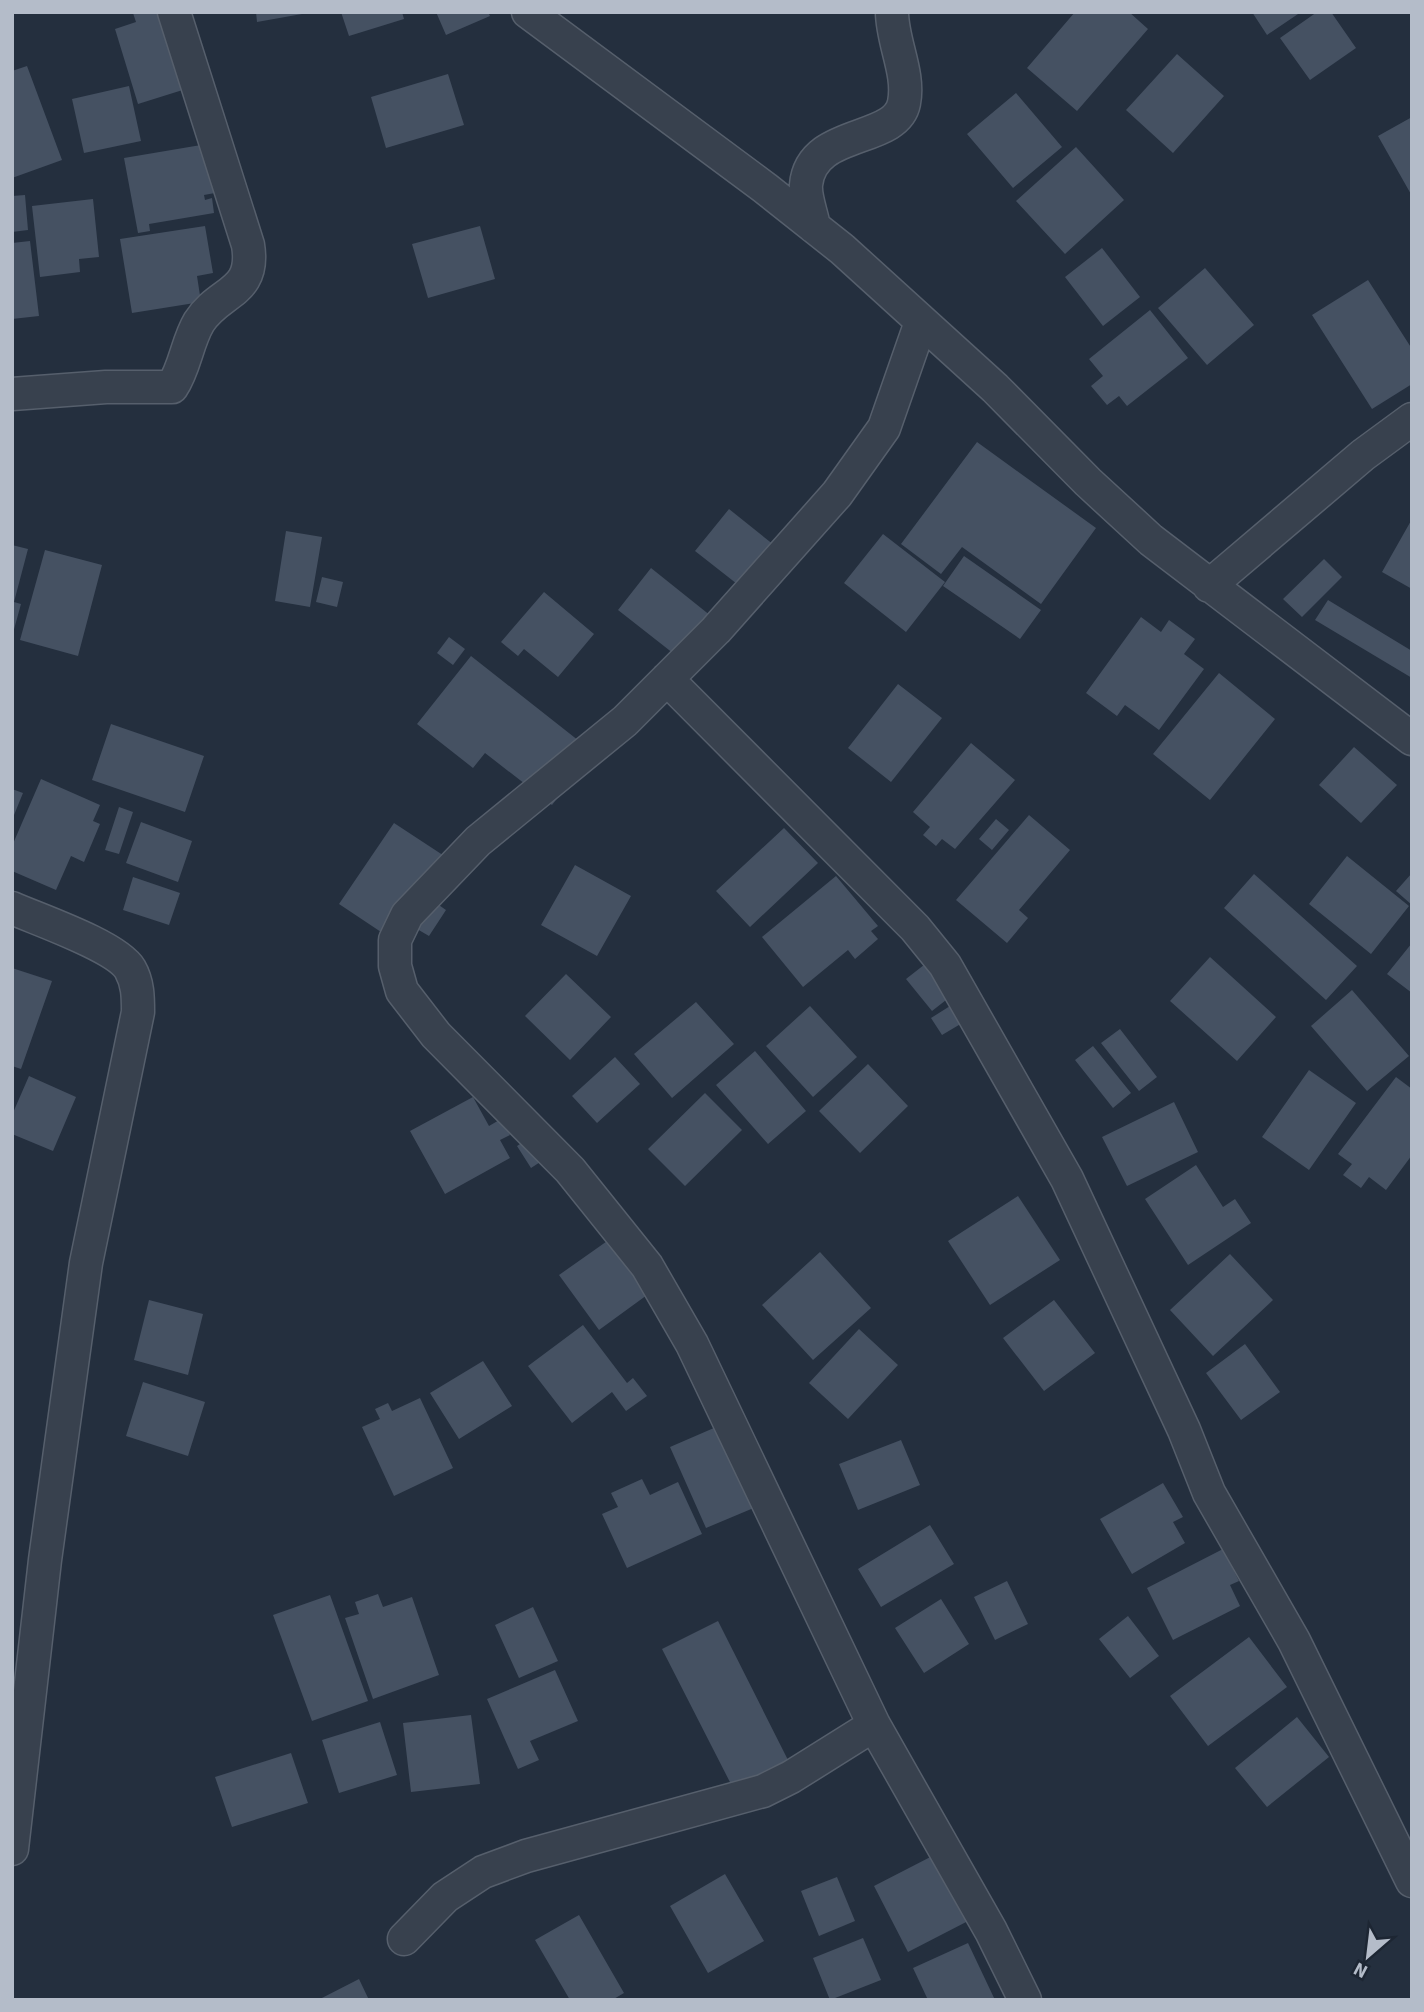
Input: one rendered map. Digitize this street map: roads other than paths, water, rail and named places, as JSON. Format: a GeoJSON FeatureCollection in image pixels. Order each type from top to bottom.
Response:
{"type":"FeatureCollection","features":[{"type":"Feature","properties":{"kind":"street"},"geometry":{"type":"LineString","coordinates":[[12,394],[106,387],[172,387],[198,324],[248,274],[251,263],[248,245],[174,12]]}},
{"type":"Feature","properties":{"kind":"street"},"geometry":{"type":"LineString","coordinates":[[528,12],[814,227],[995,388],[1088,482],[1151,540],[1412,739]]}},
{"type":"Feature","properties":{"kind":"street"},"geometry":{"type":"LineString","coordinates":[[814,227],[806,187],[816,159],[835,145],[893,121],[904,106],[905,86],[892,12]]}},
{"type":"Feature","properties":{"kind":"street"},"geometry":{"type":"LineString","coordinates":[[921,322],[884,428],[837,494],[716,630],[625,721],[478,841],[407,915],[395,940],[395,966],[402,990],[436,1035],[570,1170],[647,1266],[692,1344],[874,1725],[991,1931],[1025,2000]]}},
{"type":"Feature","properties":{"kind":"street"},"geometry":{"type":"LineString","coordinates":[[1209,586],[1363,455],[1412,419]]}},
{"type":"Feature","properties":{"kind":"street"},"geometry":{"type":"LineString","coordinates":[[667,679],[915,928],[945,965],[1067,1180],[1184,1430],[1209,1493],[1294,1641],[1412,1881]]}},
{"type":"Feature","properties":{"kind":"street"},"geometry":{"type":"LineString","coordinates":[[12,908],[103,948],[128,967],[137,986],[138,1012],[86,1263],[45,1560],[12,1849]]}},
{"type":"Feature","properties":{"kind":"street"},"geometry":{"type":"LineString","coordinates":[[404,1940],[445,1897],[483,1872],[526,1856],[763,1791],[791,1777],[874,1725]]}}]}
